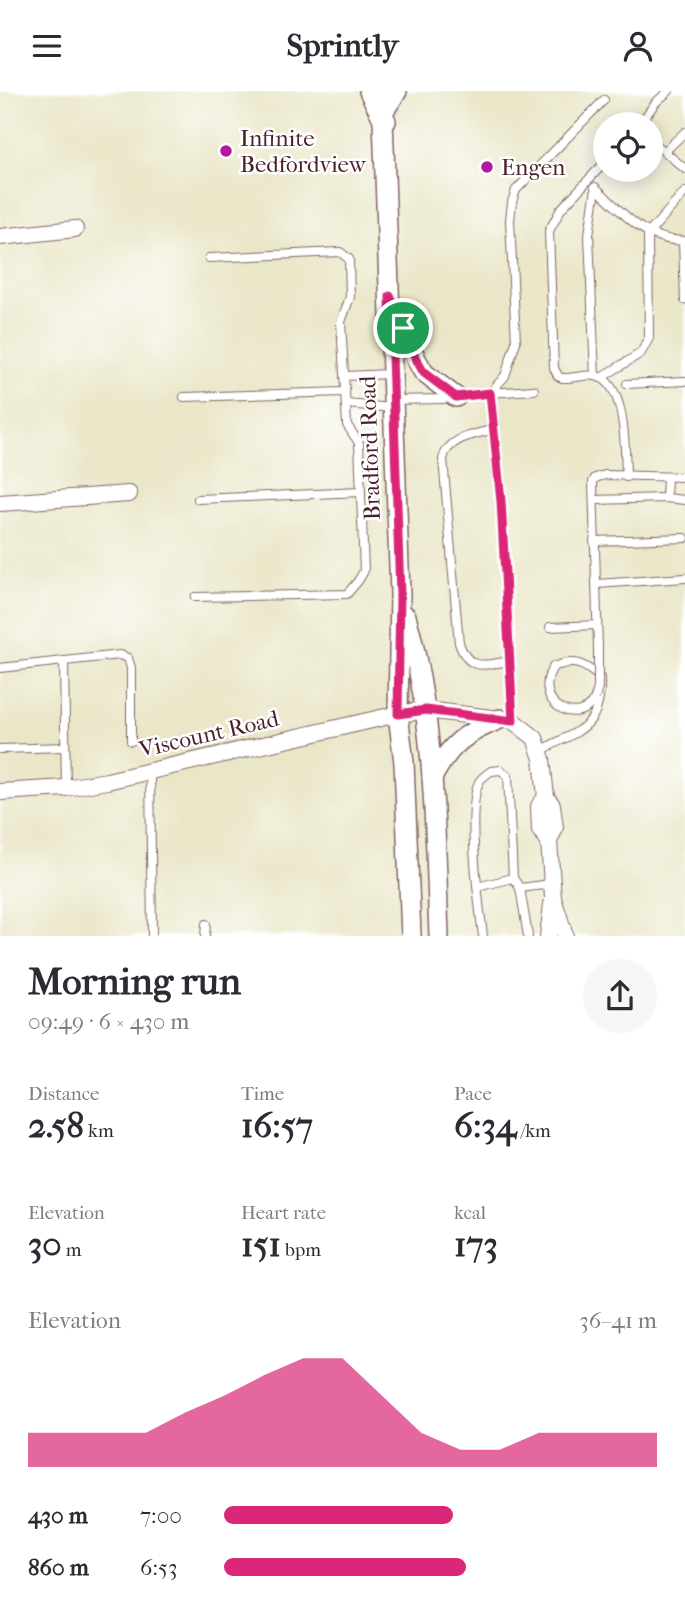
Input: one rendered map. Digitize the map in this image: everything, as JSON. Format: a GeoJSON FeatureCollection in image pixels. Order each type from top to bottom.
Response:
{"type":"FeatureCollection","features":[{"type":"Feature","properties":{"kind":"main road"},"geometry":{"type":"LineString","coordinates":[[370,91],[384,107],[396,91]]}},
{"type":"Feature","properties":{"kind":"street","name":"Bradford Road"},"geometry":{"type":"LineString","coordinates":[[384,107],[400,594],[398,714],[404,763],[411,936]]}},
{"type":"Feature","properties":{"kind":"street"},"geometry":{"type":"LineString","coordinates":[[0,237],[75,229]]}},
{"type":"Feature","properties":{"kind":"street"},"geometry":{"type":"LineString","coordinates":[[390,296],[424,373],[456,397]]}},
{"type":"Feature","properties":{"kind":"street"},"geometry":{"type":"LineString","coordinates":[[0,503],[129,494]]}},
{"type":"Feature","properties":{"kind":"street","name":"Bradford Road"},"geometry":{"type":"LineString","coordinates":[[400,594],[415,648],[426,710],[439,936]]}},
{"type":"Feature","properties":{"kind":"street","name":"Viscount Road"},"geometry":{"type":"LineString","coordinates":[[0,792],[65,788],[426,710],[507,720]]}},
{"type":"Feature","properties":{"kind":"street"},"geometry":{"type":"LineString","coordinates":[[432,779],[452,747],[475,729],[507,720],[535,738],[545,771],[546,797],[538,806],[540,830],[550,841],[553,891],[548,936]]}},
{"type":"Feature","properties":{"kind":"street"},"geometry":{"type":"LineString","coordinates":[[553,891],[565,936]]}},
{"type":"Feature","properties":{"kind":"lane"},"geometry":{"type":"LineString","coordinates":[[649,112],[668,91]]}},
{"type":"Feature","properties":{"kind":"lane"},"geometry":{"type":"LineString","coordinates":[[507,720],[510,661],[501,501],[490,393],[505,376],[516,342],[510,220],[512,202],[516,190],[604,100]]}},
{"type":"Feature","properties":{"kind":"lane"},"geometry":{"type":"LineString","coordinates":[[685,132],[665,151],[685,169]]}},
{"type":"Feature","properties":{"kind":"lane"},"geometry":{"type":"LineString","coordinates":[[593,174],[554,219],[550,231],[555,371],[562,378],[598,377],[641,353],[649,338],[648,234],[685,193]]}},
{"type":"Feature","properties":{"kind":"lane"},"geometry":{"type":"LineString","coordinates":[[587,180],[648,234],[684,241],[685,300]]}},
{"type":"Feature","properties":{"kind":"lane"},"geometry":{"type":"LineString","coordinates":[[596,188],[589,235],[598,377],[612,390],[622,413],[626,477]]}},
{"type":"Feature","properties":{"kind":"lane"},"geometry":{"type":"LineString","coordinates":[[195,597],[346,594],[364,571],[359,443],[347,425],[341,322],[350,297],[349,259],[340,253],[209,258]]}},
{"type":"Feature","properties":{"kind":"lane"},"geometry":{"type":"LineString","coordinates":[[344,376],[392,373]]}},
{"type":"Feature","properties":{"kind":"lane"},"geometry":{"type":"LineString","coordinates":[[627,384],[685,381]]}},
{"type":"Feature","properties":{"kind":"lane"},"geometry":{"type":"LineString","coordinates":[[346,404],[393,404],[534,390]]}},
{"type":"Feature","properties":{"kind":"lane"},"geometry":{"type":"LineString","coordinates":[[184,397],[345,392]]}},
{"type":"Feature","properties":{"kind":"lane"},"geometry":{"type":"LineString","coordinates":[[494,429],[453,442],[445,449],[443,459],[458,643],[464,657],[471,663],[510,661]]}},
{"type":"Feature","properties":{"kind":"lane"},"geometry":{"type":"LineString","coordinates":[[540,751],[588,725],[596,715],[601,697],[600,678],[585,664],[570,661],[553,667],[546,687],[555,706],[576,712],[592,705],[598,688],[598,648],[597,625],[597,584],[593,482],[595,478],[605,475],[685,477]]}},
{"type":"Feature","properties":{"kind":"lane"},"geometry":{"type":"LineString","coordinates":[[666,498],[667,478]]}},
{"type":"Feature","properties":{"kind":"lane"},"geometry":{"type":"LineString","coordinates":[[198,499],[360,492]]}},
{"type":"Feature","properties":{"kind":"lane"},"geometry":{"type":"LineString","coordinates":[[594,500],[685,500]]}},
{"type":"Feature","properties":{"kind":"lane"},"geometry":{"type":"LineString","coordinates":[[594,541],[685,538]]}},
{"type":"Feature","properties":{"kind":"lane"},"geometry":{"type":"LineString","coordinates":[[597,584],[685,577]]}},
{"type":"Feature","properties":{"kind":"lane"},"geometry":{"type":"LineString","coordinates":[[550,627],[597,625]]}},
{"type":"Feature","properties":{"kind":"lane"},"geometry":{"type":"LineString","coordinates":[[0,667],[120,655],[128,658],[131,668],[131,741]]}},
{"type":"Feature","properties":{"kind":"lane"},"geometry":{"type":"LineString","coordinates":[[64,660],[65,788]]}},
{"type":"Feature","properties":{"kind":"lane"},"geometry":{"type":"LineString","coordinates":[[0,749],[65,747]]}},
{"type":"Feature","properties":{"kind":"lane"},"geometry":{"type":"LineString","coordinates":[[483,936],[474,810],[479,782],[491,771],[501,770],[508,776],[513,878],[520,888],[528,936]]}},
{"type":"Feature","properties":{"kind":"lane"},"geometry":{"type":"LineString","coordinates":[[150,771],[152,936]]}},
{"type":"Feature","properties":{"kind":"lane"},"geometry":{"type":"LineString","coordinates":[[478,887],[513,878]]}},
{"type":"Feature","properties":{"kind":"lane"},"geometry":{"type":"LineString","coordinates":[[520,888],[553,891]]}},
{"type":"Feature","properties":{"kind":"lane"},"geometry":{"type":"LineString","coordinates":[[205,936],[206,924]]}},
{"type":"Feature","properties":{"kind":"place","name":"Infinite Bedfordview"},"geometry":{"type":"Point","coordinates":[226,151]}},
{"type":"Feature","properties":{"kind":"place","name":"Engen"},"geometry":{"type":"Point","coordinates":[487,167]}},
{"type":"Feature","properties":{"kind":"route"},"geometry":{"type":"LineString","coordinates":[[390,296],[403,328],[424,373],[437,383],[456,397],[490,393],[501,501],[513,721],[426,710],[398,714],[400,594],[390,296]]}}]}
